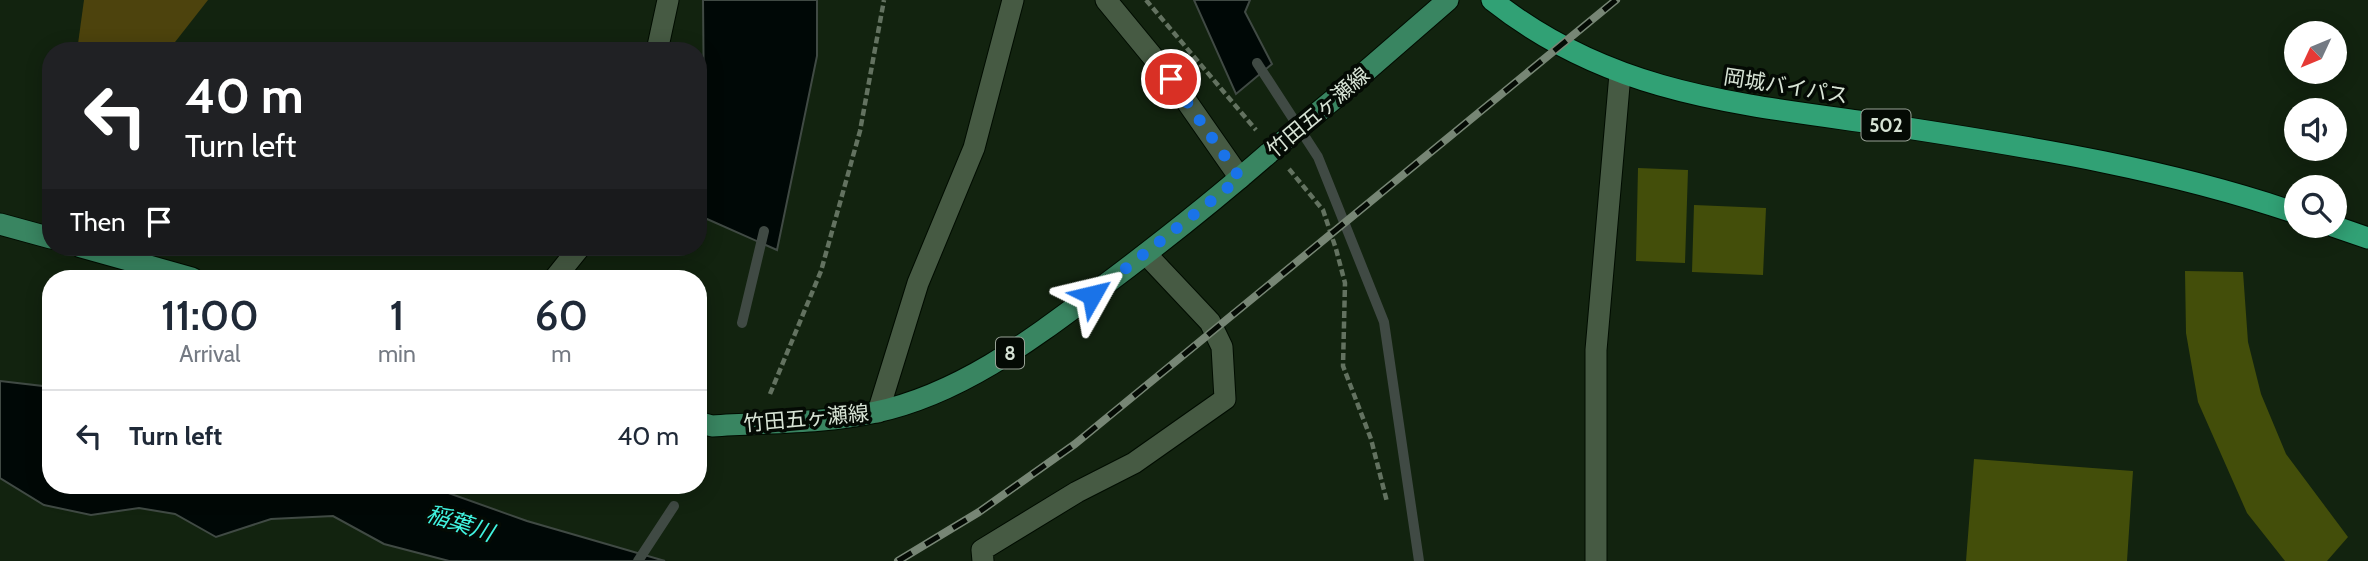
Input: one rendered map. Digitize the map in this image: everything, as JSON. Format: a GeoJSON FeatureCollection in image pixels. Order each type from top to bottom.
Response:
{"type":"FeatureCollection","features":[{"type":"Feature","properties":{"kind":"highway","name":"岡城バイパス"},"geometry":{"type":"LineString","coordinates":[[1492,0],[1519,21],[1566,50],[1620,75],[1707,99],[2096,160],[2284,210]]}},
{"type":"Feature","properties":{"kind":"highway"},"geometry":{"type":"LineString","coordinates":[[2347,231],[2368,238]]}},
{"type":"Feature","properties":{"kind":"main road","name":"竹田五ヶ瀬線"},"geometry":{"type":"LineString","coordinates":[[707,425],[848,417],[878,412],[929,395],[1010,353],[1146,254],[1240,178],[1276,158],[1334,99],[1448,0]]}},
{"type":"Feature","properties":{"kind":"main road"},"geometry":{"type":"LineString","coordinates":[[0,223],[42,235]]}},
{"type":"Feature","properties":{"kind":"main road"},"geometry":{"type":"LineString","coordinates":[[113,256],[163,270]]}},
{"type":"Feature","properties":{"kind":"street"},"geometry":{"type":"LineString","coordinates":[[659,42],[668,0]]}},
{"type":"Feature","properties":{"kind":"street"},"geometry":{"type":"LineString","coordinates":[[878,412],[918,283],[974,148],[1013,0]]}},
{"type":"Feature","properties":{"kind":"street"},"geometry":{"type":"LineString","coordinates":[[1106,0],[1171,79],[1240,178]]}},
{"type":"Feature","properties":{"kind":"street"},"geometry":{"type":"LineString","coordinates":[[1596,561],[1596,351],[1620,75]]}},
{"type":"Feature","properties":{"kind":"street"},"geometry":{"type":"LineString","coordinates":[[983,561],[982,550],[1077,492],[1134,463],[1206,415],[1225,399],[1222,347],[1210,323],[1146,254]]}},
{"type":"Feature","properties":{"kind":"street"},"geometry":{"type":"LineString","coordinates":[[561,270],[573,256]]}},
{"type":"Feature","properties":{"kind":"path"},"geometry":{"type":"LineString","coordinates":[[770,394],[821,271],[860,131],[884,0]]}},
{"type":"Feature","properties":{"kind":"path"},"geometry":{"type":"LineString","coordinates":[[1146,0],[1256,131]]}},
{"type":"Feature","properties":{"kind":"path"},"geometry":{"type":"LineString","coordinates":[[1276,158],[1323,210],[1336,249],[1345,284],[1343,366],[1371,439],[1387,502]]}},
{"type":"Feature","properties":{"kind":"shaded area"},"geometry":{"type":"Polygon","coordinates":[[[84,0],[208,0],[175,42],[78,42],[84,0]]]}},
{"type":"Feature","properties":{"kind":"water"},"geometry":{"type":"Polygon","coordinates":[[[703,0],[817,0],[817,56],[777,250],[707,219],[707,42],[703,42],[703,0]]]}},
{"type":"Feature","properties":{"kind":"water"},"geometry":{"type":"Polygon","coordinates":[[[1194,0],[1250,0],[1245,12],[1272,64],[1236,94],[1194,0]]]}},
{"type":"Feature","properties":{"kind":"water","name":"稲葉川"},"geometry":{"type":"Polygon","coordinates":[[[0,381],[42,386],[42,494],[451,494],[527,521],[665,561],[449,561],[384,544],[333,516],[271,519],[216,537],[175,514],[139,508],[91,515],[44,505],[0,478],[0,381]]]}},
{"type":"Feature","properties":{"kind":"building"},"geometry":{"type":"Polygon","coordinates":[[[1638,168],[1688,170],[1685,263],[1636,261],[1638,168]]]}},
{"type":"Feature","properties":{"kind":"building"},"geometry":{"type":"Polygon","coordinates":[[[1694,205],[1766,208],[1763,275],[1692,272],[1694,205]]]}},
{"type":"Feature","properties":{"kind":"building"},"geometry":{"type":"Polygon","coordinates":[[[2185,271],[2243,272],[2248,342],[2261,394],[2286,454],[2348,537],[2327,561],[2285,561],[2247,513],[2198,402],[2186,333],[2185,271]]]}},
{"type":"Feature","properties":{"kind":"building"},"geometry":{"type":"Polygon","coordinates":[[[1974,459],[2133,471],[2127,561],[1966,561],[1974,459]]]}},
{"type":"Feature","properties":{"kind":"waterway"},"geometry":{"type":"LineString","coordinates":[[1257,63],[1318,157],[1384,322],[1419,561]]}},
{"type":"Feature","properties":{"kind":"waterway"},"geometry":{"type":"LineString","coordinates":[[742,323],[764,231]]}},
{"type":"Feature","properties":{"kind":"waterway"},"geometry":{"type":"LineString","coordinates":[[638,561],[674,506]]}},
{"type":"Feature","properties":{"kind":"railway"},"geometry":{"type":"LineString","coordinates":[[898,561],[979,512],[1075,444],[1616,0]]}},
{"type":"Feature","properties":{"kind":"route"},"geometry":{"type":"LineString","coordinates":[[1092,295],[1240,178],[1171,79]]}}]}
